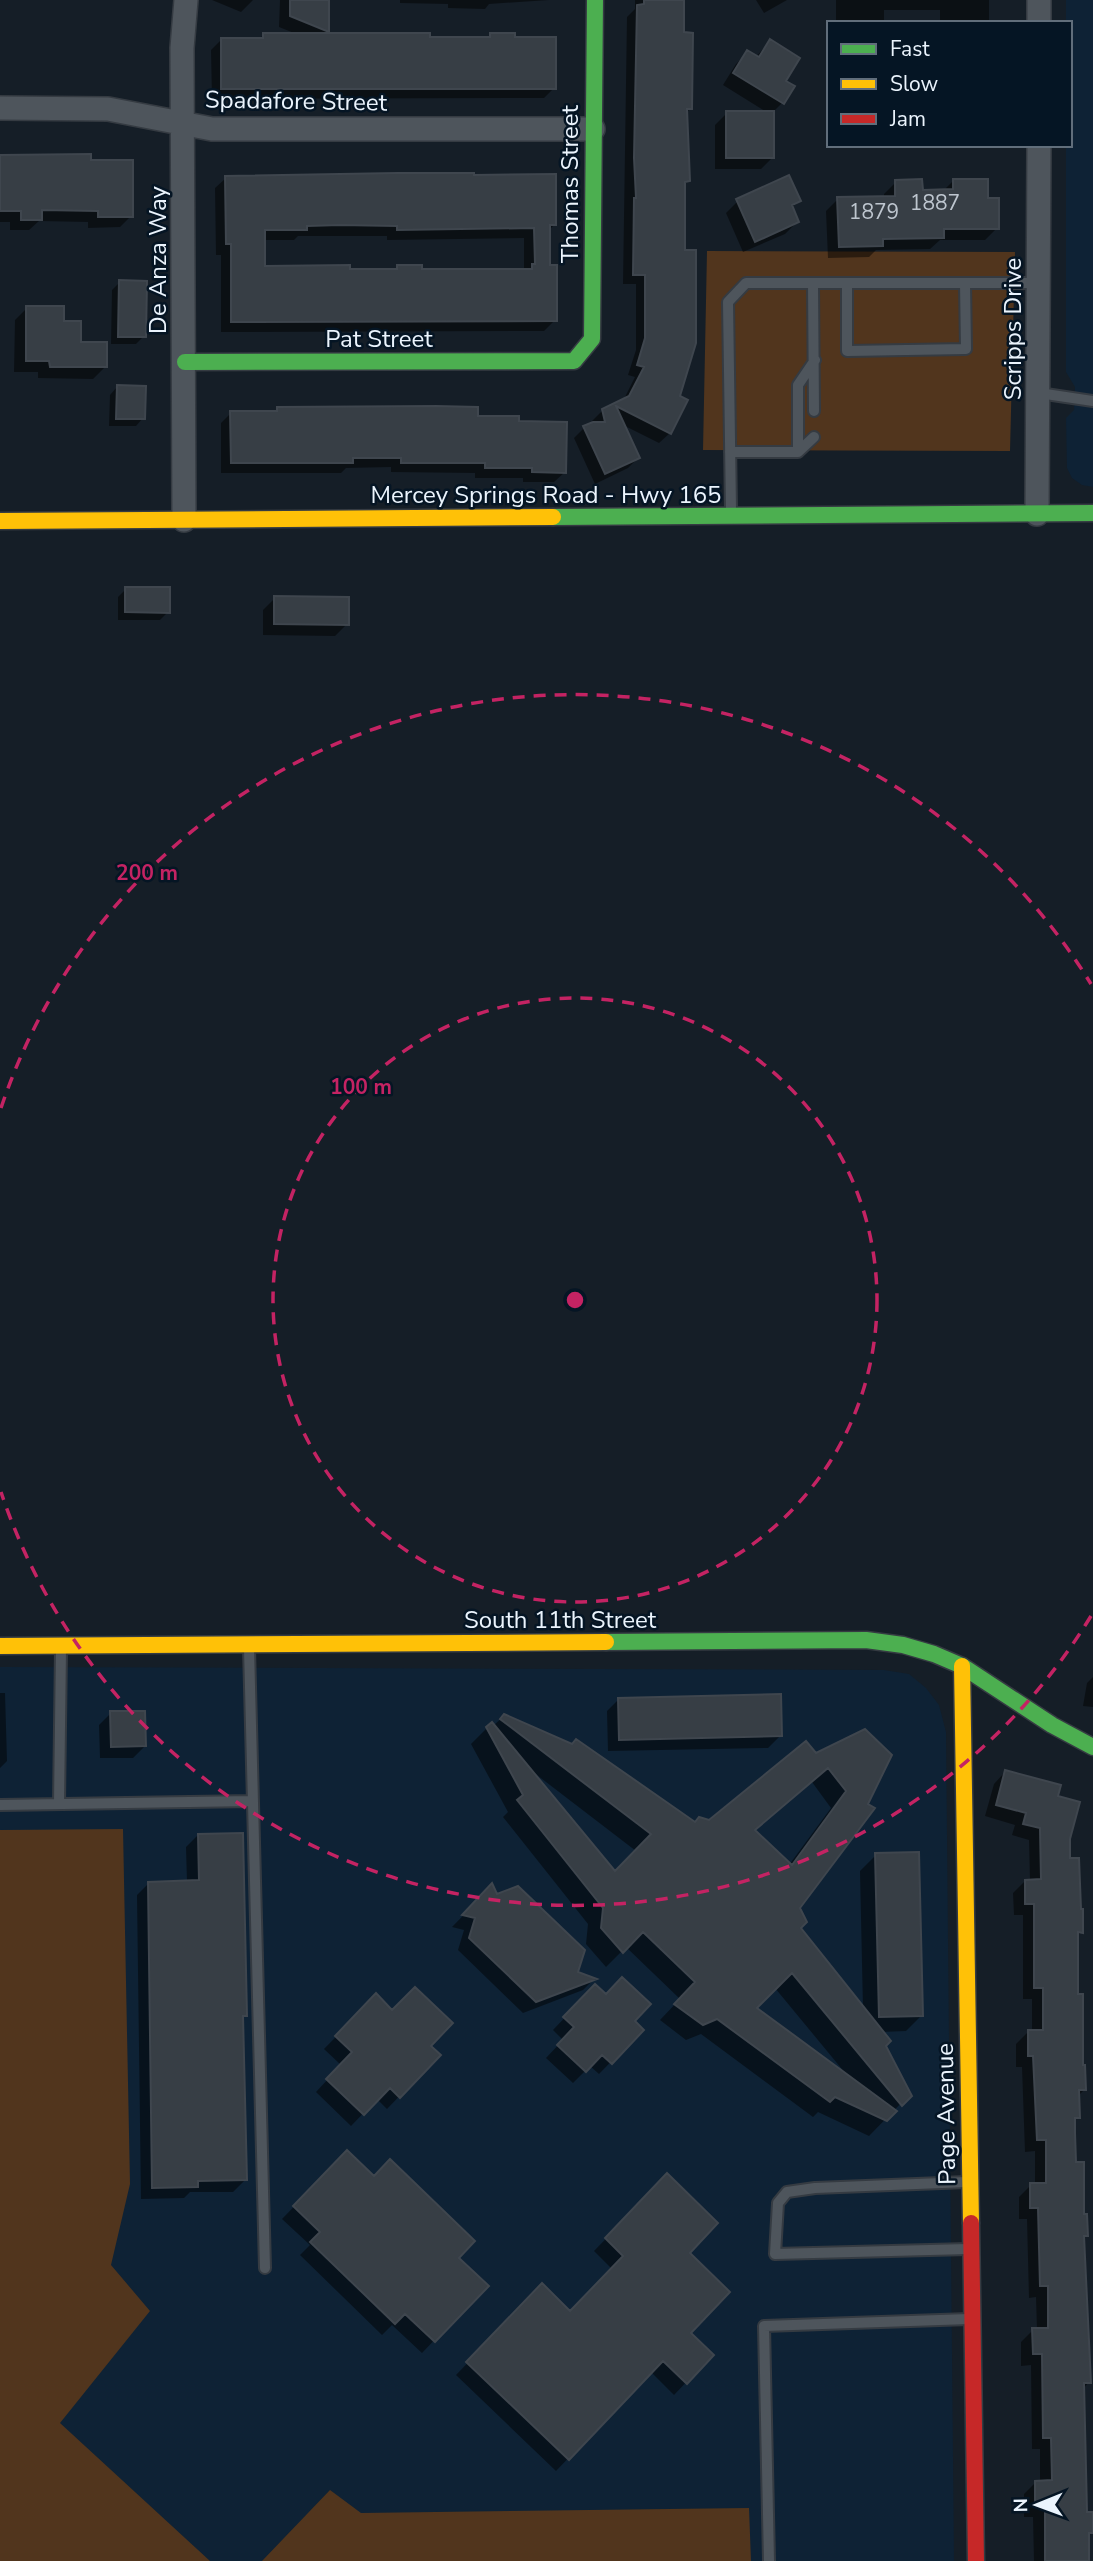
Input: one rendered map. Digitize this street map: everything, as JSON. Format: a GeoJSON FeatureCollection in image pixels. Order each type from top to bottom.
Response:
{"type":"FeatureCollection","features":[{"type":"Feature","properties":{"kind":"street","name":"De Anza Way"},"geometry":{"type":"LineString","coordinates":[[184,520],[182,48],[186,0]]}},
{"type":"Feature","properties":{"kind":"street","name":"Thomas Street"},"geometry":{"type":"LineString","coordinates":[[574,361],[592,339],[595,0]]}},
{"type":"Feature","properties":{"kind":"street"},"geometry":{"type":"LineString","coordinates":[[1039,0],[1039,21]]}},
{"type":"Feature","properties":{"kind":"street","name":"Spadafore Street"},"geometry":{"type":"LineString","coordinates":[[0,108],[108,109],[212,129],[593,129]]}},
{"type":"Feature","properties":{"kind":"street","name":"Scripps Drive"},"geometry":{"type":"LineString","coordinates":[[1037,514],[1039,147]]}},
{"type":"Feature","properties":{"kind":"street","name":"Pat Street"},"geometry":{"type":"LineString","coordinates":[[185,362],[574,361]]}},
{"type":"Feature","properties":{"kind":"street","name":"Mercey Springs Road - Hwy 165"},"geometry":{"type":"LineString","coordinates":[[0,520],[1093,513]]}},
{"type":"Feature","properties":{"kind":"street","name":"South 11th Street"},"geometry":{"type":"LineString","coordinates":[[0,1646],[866,1640],[903,1645],[962,1666],[1052,1725],[1093,1747]]}},
{"type":"Feature","properties":{"kind":"street","name":"Page Avenue"},"geometry":{"type":"LineString","coordinates":[[962,1666],[976,2561]]}},
{"type":"Feature","properties":{"kind":"lane"},"geometry":{"type":"LineString","coordinates":[[731,516],[728,302],[746,283],[1039,283]]}},
{"type":"Feature","properties":{"kind":"lane"},"geometry":{"type":"LineString","coordinates":[[813,283],[814,411]]}},
{"type":"Feature","properties":{"kind":"lane"},"geometry":{"type":"LineString","coordinates":[[847,283],[847,351],[966,349],[965,283]]}},
{"type":"Feature","properties":{"kind":"lane"},"geometry":{"type":"LineString","coordinates":[[798,452],[798,385],[815,360]]}},
{"type":"Feature","properties":{"kind":"lane"},"geometry":{"type":"LineString","coordinates":[[1039,393],[1093,401]]}},
{"type":"Feature","properties":{"kind":"lane"},"geometry":{"type":"LineString","coordinates":[[730,452],[798,452],[814,437]]}},
{"type":"Feature","properties":{"kind":"lane"},"geometry":{"type":"LineString","coordinates":[[249,1644],[265,2268]]}},
{"type":"Feature","properties":{"kind":"lane"},"geometry":{"type":"LineString","coordinates":[[59,1804],[61,1646]]}},
{"type":"Feature","properties":{"kind":"lane"},"geometry":{"type":"LineString","coordinates":[[0,1805],[252,1801]]}},
{"type":"Feature","properties":{"kind":"lane"},"geometry":{"type":"LineString","coordinates":[[970,2182],[815,2188],[787,2192],[778,2203],[775,2254],[971,2249]]}},
{"type":"Feature","properties":{"kind":"lane"},"geometry":{"type":"LineString","coordinates":[[769,2561],[764,2326],[972,2319]]}},
{"type":"Feature","properties":{"kind":"shaded area"},"geometry":{"type":"Polygon","coordinates":[[[1066,0],[1093,0],[1093,487],[1082,485],[1072,478],[1067,468],[1066,418],[1074,410],[1075,387],[1066,372],[1066,147],[1072,147],[1072,21],[1066,21],[1066,0]]]}},
{"type":"Feature","properties":{"kind":"shaded area"},"geometry":{"type":"Polygon","coordinates":[[[707,251],[1015,252],[1010,451],[703,450],[707,251]]]}},
{"type":"Feature","properties":{"kind":"shaded area"},"geometry":{"type":"Polygon","coordinates":[[[0,1667],[884,1670],[909,1674],[926,1688],[939,1705],[946,1732],[954,2561],[0,2561],[0,1667]]]}},
{"type":"Feature","properties":{"kind":"shaded area"},"geometry":{"type":"Polygon","coordinates":[[[123,1829],[130,2184],[111,2265],[150,2311],[60,2423],[210,2561],[0,2561],[0,1830],[123,1829]]]}},
{"type":"Feature","properties":{"kind":"shaded area"},"geometry":{"type":"Polygon","coordinates":[[[330,2490],[361,2513],[749,2508],[751,2561],[262,2561],[330,2490]]]}},
{"type":"Feature","properties":{"kind":"building"},"geometry":{"type":"Polygon","coordinates":[[[290,0],[329,0],[329,32],[290,16],[290,0]]]}},
{"type":"Feature","properties":{"kind":"building"},"geometry":{"type":"Polygon","coordinates":[[[644,0],[684,0],[684,32],[693,33],[692,109],[687,109],[690,181],[685,182],[685,250],[696,250],[696,343],[680,396],[688,400],[671,434],[616,406],[640,458],[605,474],[583,426],[593,422],[605,422],[602,409],[629,396],[644,367],[637,365],[645,338],[645,275],[633,275],[637,5],[644,4],[644,0]]]}},
{"type":"Feature","properties":{"kind":"building"},"geometry":{"type":"Polygon","coordinates":[[[263,33],[430,33],[430,37],[490,37],[490,33],[515,33],[515,37],[556,37],[556,89],[221,89],[221,38],[263,38],[263,33]]]}},
{"type":"Feature","properties":{"kind":"building"},"geometry":{"type":"Polygon","coordinates":[[[770,39],[800,58],[786,81],[795,86],[784,104],[733,73],[747,50],[759,57],[770,39]]]}},
{"type":"Feature","properties":{"kind":"building"},"geometry":{"type":"Polygon","coordinates":[[[726,111],[774,111],[774,158],[726,158],[726,111]]]}},
{"type":"Feature","properties":{"kind":"building"},"geometry":{"type":"Polygon","coordinates":[[[91,154],[91,160],[133,160],[133,217],[98,217],[98,211],[42,210],[42,220],[21,220],[21,211],[0,211],[0,155],[91,154]]]}},
{"type":"Feature","properties":{"kind":"building"},"geometry":{"type":"Polygon","coordinates":[[[556,174],[556,225],[550,225],[550,265],[557,265],[557,321],[231,322],[231,244],[226,244],[225,176],[556,174]],[[307,226],[307,230],[265,230],[265,266],[350,265],[350,269],[397,269],[397,265],[422,265],[422,269],[532,269],[532,264],[535,264],[534,228],[397,230],[397,226],[307,226]]]}},
{"type":"Feature","properties":{"kind":"building"},"geometry":{"type":"Polygon","coordinates":[[[789,175],[801,201],[792,205],[799,222],[755,242],[736,199],[789,175]]]}},
{"type":"Feature","properties":{"kind":"building"},"geometry":{"type":"Polygon","coordinates":[[[922,179],[923,190],[953,189],[953,179],[988,179],[988,198],[999,198],[999,229],[944,229],[944,238],[883,239],[883,246],[839,247],[837,197],[895,196],[895,180],[922,179]]]}},
{"type":"Feature","properties":{"kind":"building"},"geometry":{"type":"Polygon","coordinates":[[[119,280],[147,281],[146,337],[118,337],[119,280]]]}},
{"type":"Feature","properties":{"kind":"building"},"geometry":{"type":"Polygon","coordinates":[[[26,306],[64,306],[64,321],[81,321],[81,342],[107,342],[107,367],[50,367],[49,361],[26,361],[26,306]]]}},
{"type":"Feature","properties":{"kind":"building"},"geometry":{"type":"Polygon","coordinates":[[[117,385],[146,386],[145,419],[116,419],[117,385]]]}},
{"type":"Feature","properties":{"kind":"building"},"geometry":{"type":"Polygon","coordinates":[[[277,407],[478,407],[478,416],[519,416],[519,421],[567,422],[566,473],[532,472],[532,468],[485,468],[485,463],[401,463],[401,458],[353,458],[353,463],[231,463],[230,411],[277,411],[277,407]]]}},
{"type":"Feature","properties":{"kind":"building"},"geometry":{"type":"Polygon","coordinates":[[[125,587],[170,587],[170,613],[125,612],[125,587]]]}},
{"type":"Feature","properties":{"kind":"building"},"geometry":{"type":"Polygon","coordinates":[[[274,596],[349,597],[349,625],[274,624],[274,596]]]}},
{"type":"Feature","properties":{"kind":"building"},"geometry":{"type":"Polygon","coordinates":[[[781,1694],[782,1736],[619,1740],[618,1698],[781,1694]]]}},
{"type":"Feature","properties":{"kind":"building"},"geometry":{"type":"Polygon","coordinates":[[[110,1711],[145,1711],[146,1746],[111,1747],[110,1711]]]}},
{"type":"Feature","properties":{"kind":"building"},"geometry":{"type":"Polygon","coordinates":[[[504,1714],[572,1744],[576,1739],[695,1822],[699,1817],[709,1820],[806,1741],[816,1753],[865,1729],[892,1755],[868,1804],[875,1808],[800,1908],[807,1922],[801,1928],[891,2041],[886,2046],[912,2096],[902,2106],[792,1973],[757,2008],[897,2111],[887,2121],[835,2097],[830,2102],[717,2019],[703,2025],[674,2004],[695,1982],[643,1932],[623,1953],[601,1928],[603,1908],[517,1800],[523,1795],[486,1727],[492,1722],[615,1871],[651,1834],[500,1719],[504,1714]],[[828,1768],[755,1830],[792,1865],[846,1791],[828,1768]]]}},
{"type":"Feature","properties":{"kind":"building"},"geometry":{"type":"Polygon","coordinates":[[[1005,1770],[1061,1785],[1058,1796],[1080,1802],[1070,1839],[1070,1858],[1079,1858],[1083,1909],[1083,1933],[1078,1932],[1078,1994],[1083,1994],[1083,2065],[1086,2090],[1079,2090],[1080,2118],[1075,2118],[1075,2133],[1076,2162],[1084,2162],[1084,2214],[1087,2214],[1088,2236],[1084,2236],[1091,2383],[1084,2383],[1087,2512],[1093,2512],[1093,2533],[1089,2533],[1089,2561],[1045,2561],[1045,2506],[1035,2506],[1035,2481],[1052,2480],[1051,2438],[1043,2438],[1042,2354],[1033,2354],[1032,2328],[1048,2328],[1048,2286],[1040,2286],[1038,2208],[1030,2208],[1030,2183],[1046,2183],[1046,2140],[1037,2140],[1033,2056],[1028,2056],[1028,2030],[1043,2030],[1043,1988],[1034,1988],[1034,1904],[1025,1904],[1025,1880],[1041,1879],[1040,1828],[1023,1824],[1026,1813],[996,1805],[1005,1770]]]}},
{"type":"Feature","properties":{"kind":"building"},"geometry":{"type":"Polygon","coordinates":[[[243,1833],[247,2016],[243,2016],[247,2180],[198,2181],[198,2187],[152,2188],[148,1882],[199,1880],[198,1834],[243,1833]]]}},
{"type":"Feature","properties":{"kind":"building"},"geometry":{"type":"Polygon","coordinates":[[[919,1852],[923,2016],[879,2017],[875,1853],[919,1852]]]}},
{"type":"Feature","properties":{"kind":"building"},"geometry":{"type":"Polygon","coordinates":[[[492,1883],[497,1894],[518,1886],[585,1950],[578,1972],[597,1979],[536,2002],[469,1938],[475,1918],[462,1915],[492,1883]]]}},
{"type":"Feature","properties":{"kind":"building"},"geometry":{"type":"Polygon","coordinates":[[[622,1977],[651,2004],[635,2021],[644,2030],[612,2064],[602,2055],[586,2072],[557,2045],[574,2027],[563,2017],[595,1984],[606,1994],[622,1977]]]}},
{"type":"Feature","properties":{"kind":"building"},"geometry":{"type":"Polygon","coordinates":[[[415,1987],[453,2023],[431,2046],[441,2055],[400,2098],[390,2088],[364,2115],[326,2079],[352,2052],[335,2036],[376,1993],[392,2010],[415,1987]]]}},
{"type":"Feature","properties":{"kind":"building"},"geometry":{"type":"Polygon","coordinates":[[[347,2150],[374,2176],[390,2159],[475,2241],[459,2258],[489,2286],[435,2342],[405,2314],[395,2324],[310,2242],[320,2232],[293,2206],[347,2150]]]}},
{"type":"Feature","properties":{"kind":"building"},"geometry":{"type":"Polygon","coordinates":[[[667,2173],[718,2223],[690,2253],[730,2292],[691,2333],[714,2355],[687,2384],[663,2361],[569,2460],[466,2362],[542,2283],[570,2311],[623,2256],[605,2238],[667,2173]]]}},
{"type":"Feature","properties":{"kind":"traffic: fast"},"geometry":{"type":"LineString","coordinates":[[185,362],[574,361],[592,339],[595,0]]}},
{"type":"Feature","properties":{"kind":"traffic: fast"},"geometry":{"type":"LineString","coordinates":[[553,517],[1093,513]]}},
{"type":"Feature","properties":{"kind":"traffic: fast"},"geometry":{"type":"LineString","coordinates":[[606,1642],[866,1640],[903,1645],[962,1666],[1052,1725],[1093,1747]]}},
{"type":"Feature","properties":{"kind":"traffic: slow"},"geometry":{"type":"LineString","coordinates":[[0,521],[553,517]]}},
{"type":"Feature","properties":{"kind":"traffic: slow"},"geometry":{"type":"LineString","coordinates":[[0,1646],[606,1642]]}},
{"type":"Feature","properties":{"kind":"traffic: slow"},"geometry":{"type":"LineString","coordinates":[[962,1666],[971,2223]]}},
{"type":"Feature","properties":{"kind":"traffic: jam"},"geometry":{"type":"LineString","coordinates":[[971,2223],[976,2561]]}}]}
